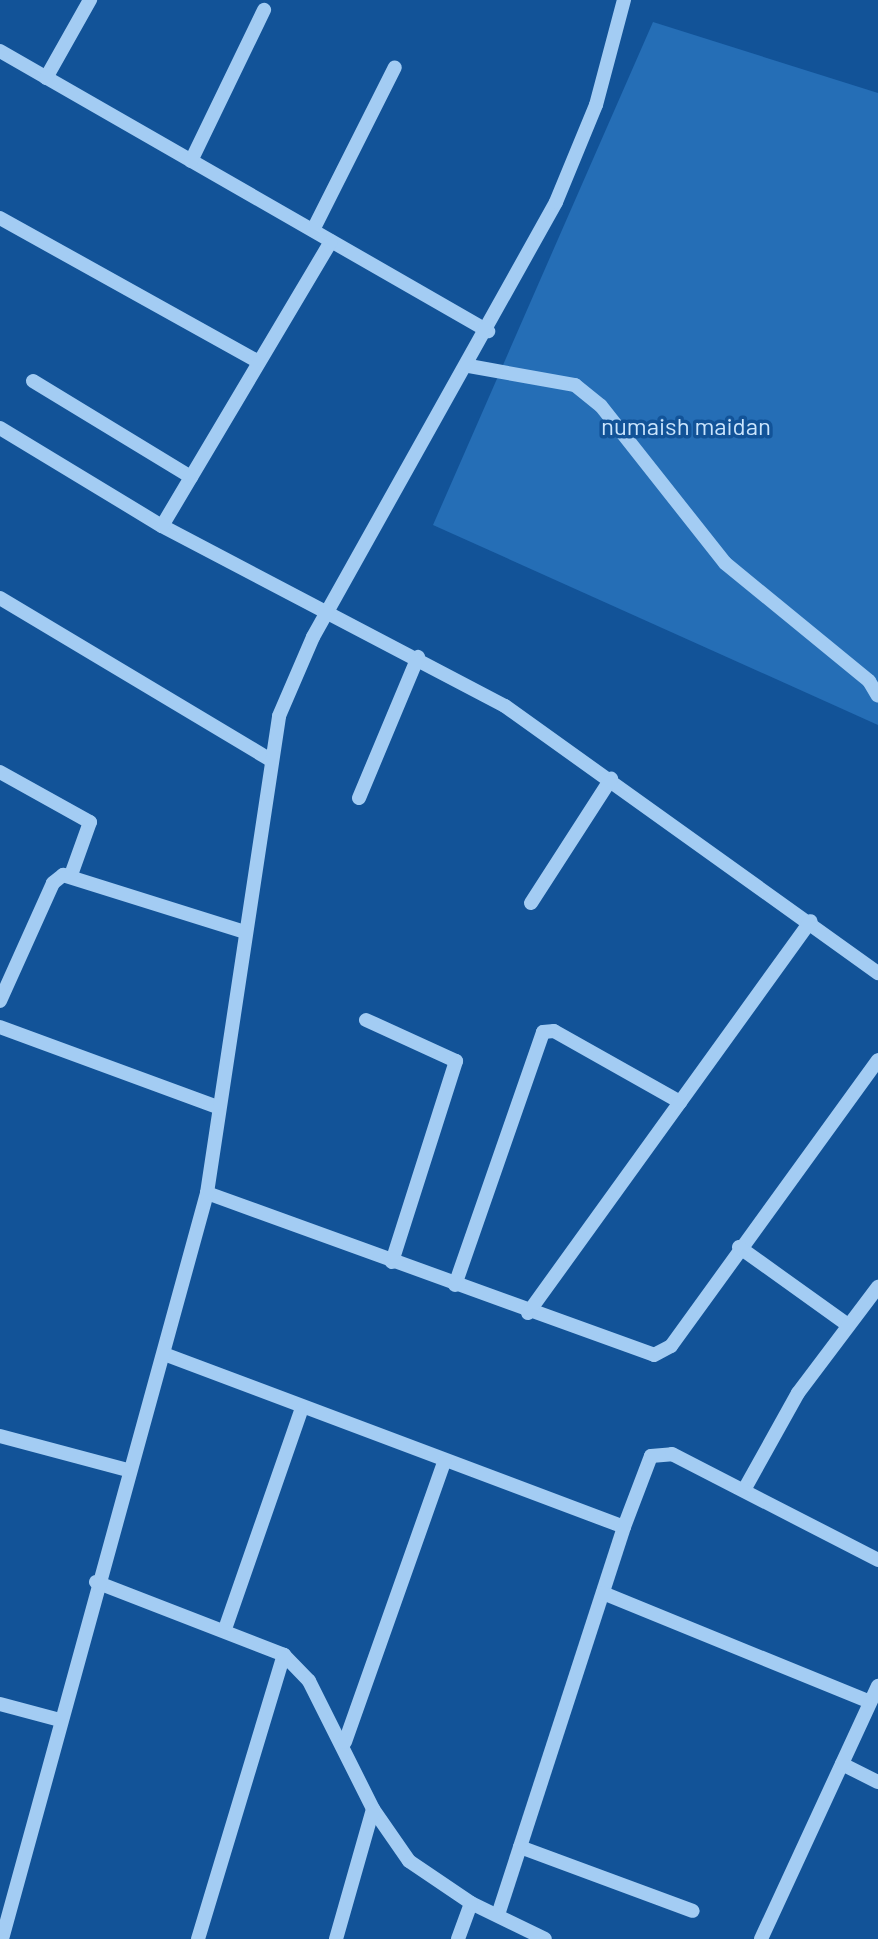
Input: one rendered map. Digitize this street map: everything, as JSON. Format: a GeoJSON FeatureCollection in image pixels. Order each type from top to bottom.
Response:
{"type":"FeatureCollection","features":[{"type":"Feature","properties":{"kind":"street"},"geometry":{"type":"LineString","coordinates":[[46,78],[90,0]]}},
{"type":"Feature","properties":{"kind":"street"},"geometry":{"type":"LineString","coordinates":[[2,1939],[4,1912],[207,1193],[269,759],[292,679],[469,366],[556,202],[596,105],[624,0]]}},
{"type":"Feature","properties":{"kind":"street"},"geometry":{"type":"LineString","coordinates":[[191,161],[264,10]]}},
{"type":"Feature","properties":{"kind":"street"},"geometry":{"type":"LineString","coordinates":[[0,51],[488,331]]}},
{"type":"Feature","properties":{"kind":"street"},"geometry":{"type":"LineString","coordinates":[[313,230],[395,67]]}},
{"type":"Feature","properties":{"kind":"street"},"geometry":{"type":"LineString","coordinates":[[0,218],[259,362]]}},
{"type":"Feature","properties":{"kind":"street"},"geometry":{"type":"LineString","coordinates":[[162,526],[331,241]]}},
{"type":"Feature","properties":{"kind":"street"},"geometry":{"type":"LineString","coordinates":[[469,366],[575,385],[601,406],[725,563],[869,681],[878,696]]}},
{"type":"Feature","properties":{"kind":"street"},"geometry":{"type":"LineString","coordinates":[[33,381],[191,477]]}},
{"type":"Feature","properties":{"kind":"street"},"geometry":{"type":"LineString","coordinates":[[0,428],[162,526],[418,657],[611,779],[811,921],[878,973]]}},
{"type":"Feature","properties":{"kind":"street"},"geometry":{"type":"LineString","coordinates":[[0,598],[269,759]]}},
{"type":"Feature","properties":{"kind":"street"},"geometry":{"type":"LineString","coordinates":[[359,798],[418,657]]}},
{"type":"Feature","properties":{"kind":"street"},"geometry":{"type":"LineString","coordinates":[[0,772],[90,822],[71,875]]}},
{"type":"Feature","properties":{"kind":"street"},"geometry":{"type":"LineString","coordinates":[[531,903],[611,779]]}},
{"type":"Feature","properties":{"kind":"street"},"geometry":{"type":"LineString","coordinates":[[0,1001],[53,883],[71,875],[245,932]]}},
{"type":"Feature","properties":{"kind":"street"},"geometry":{"type":"LineString","coordinates":[[528,1313],[811,921]]}},
{"type":"Feature","properties":{"kind":"street"},"geometry":{"type":"LineString","coordinates":[[366,1020],[456,1061],[392,1262]]}},
{"type":"Feature","properties":{"kind":"street"},"geometry":{"type":"LineString","coordinates":[[0,1027],[218,1107]]}},
{"type":"Feature","properties":{"kind":"street"},"geometry":{"type":"LineString","coordinates":[[455,1285],[543,1032],[554,1031],[680,1102]]}},
{"type":"Feature","properties":{"kind":"street"},"geometry":{"type":"LineString","coordinates":[[207,1193],[528,1313],[654,1355],[671,1346],[739,1247],[878,1060]]}},
{"type":"Feature","properties":{"kind":"street"},"geometry":{"type":"LineString","coordinates":[[739,1247],[848,1325]]}},
{"type":"Feature","properties":{"kind":"street"},"geometry":{"type":"LineString","coordinates":[[744,1490],[798,1393],[878,1287]]}},
{"type":"Feature","properties":{"kind":"street"},"geometry":{"type":"LineString","coordinates":[[164,1354],[444,1462],[624,1527]]}},
{"type":"Feature","properties":{"kind":"street"},"geometry":{"type":"LineString","coordinates":[[225,1629],[302,1408]]}},
{"type":"Feature","properties":{"kind":"street"},"geometry":{"type":"LineString","coordinates":[[0,1436],[128,1470]]}},
{"type":"Feature","properties":{"kind":"street"},"geometry":{"type":"LineString","coordinates":[[498,1914],[646,1465],[660,1453],[744,1490],[878,1560]]}},
{"type":"Feature","properties":{"kind":"street"},"geometry":{"type":"LineString","coordinates":[[345,1742],[444,1462]]}},
{"type":"Feature","properties":{"kind":"street"},"geometry":{"type":"LineString","coordinates":[[96,1582],[225,1629],[284,1655],[309,1681],[345,1742],[373,1809],[409,1861],[471,1903],[545,1939]]}},
{"type":"Feature","properties":{"kind":"street"},"geometry":{"type":"LineString","coordinates":[[603,1593],[870,1702]]}},
{"type":"Feature","properties":{"kind":"street"},"geometry":{"type":"LineString","coordinates":[[198,1939],[284,1655]]}},
{"type":"Feature","properties":{"kind":"street"},"geometry":{"type":"LineString","coordinates":[[761,1939],[878,1686]]}},
{"type":"Feature","properties":{"kind":"street"},"geometry":{"type":"LineString","coordinates":[[0,1704],[60,1720]]}},
{"type":"Feature","properties":{"kind":"street"},"geometry":{"type":"LineString","coordinates":[[842,1764],[878,1782]]}},
{"type":"Feature","properties":{"kind":"street"},"geometry":{"type":"LineString","coordinates":[[336,1939],[373,1809]]}},
{"type":"Feature","properties":{"kind":"street"},"geometry":{"type":"LineString","coordinates":[[520,1847],[693,1911]]}},
{"type":"Feature","properties":{"kind":"street"},"geometry":{"type":"LineString","coordinates":[[458,1939],[471,1903]]}},
{"type":"Feature","properties":{"kind":"green space","name":"numaish maidan"},"geometry":{"type":"Polygon","coordinates":[[[653,22],[878,93],[878,725],[433,525],[653,22]]]}}]}
